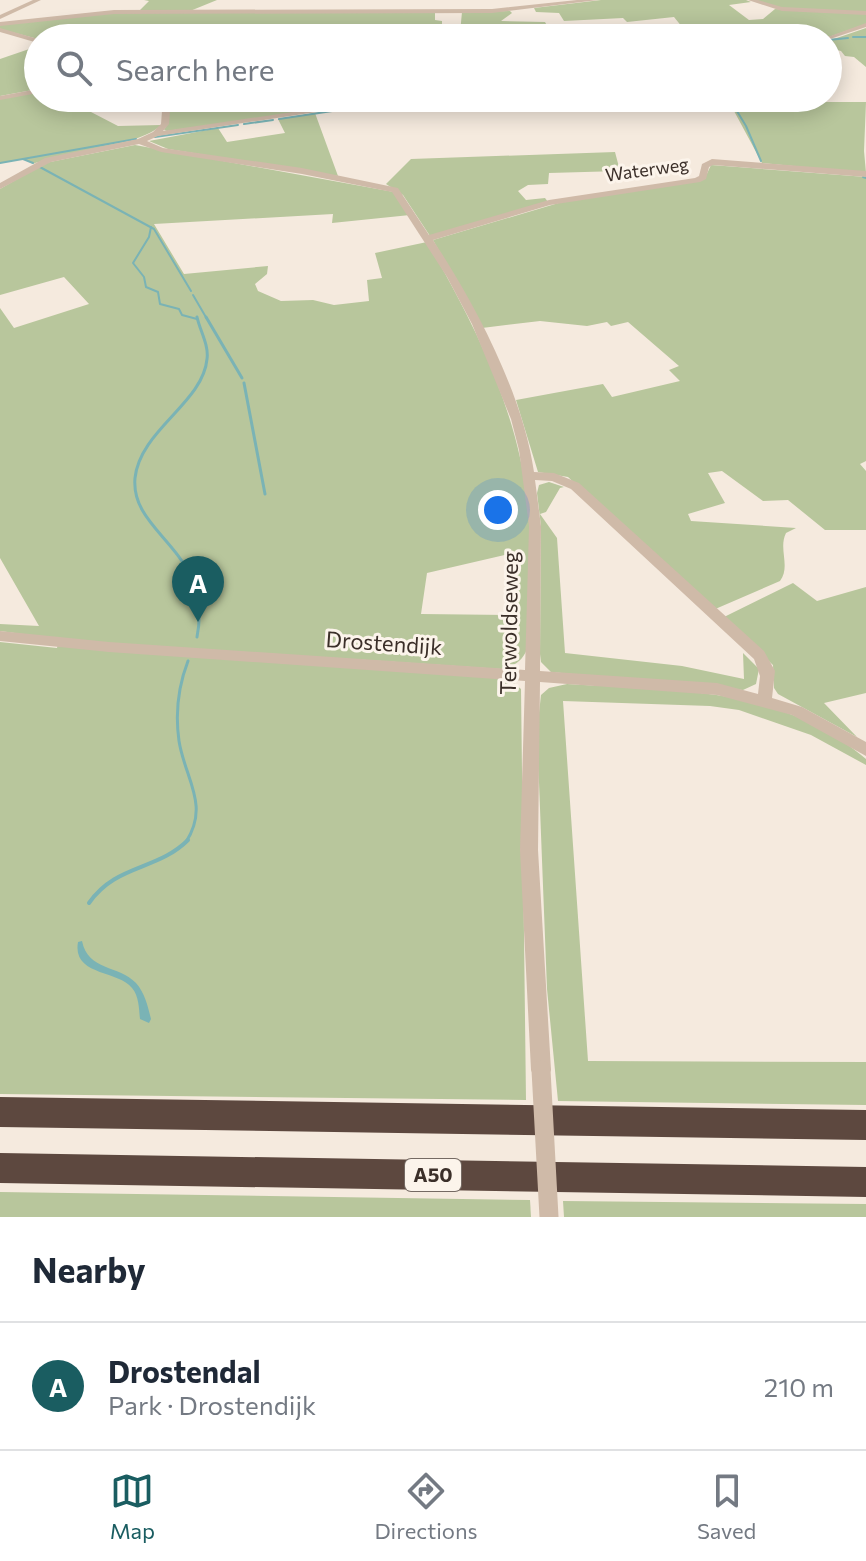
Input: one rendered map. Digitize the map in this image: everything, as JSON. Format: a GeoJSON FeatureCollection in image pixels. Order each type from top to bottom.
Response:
{"type":"FeatureCollection","features":[{"type":"Feature","properties":{"kind":"highway"},"geometry":{"type":"LineString","coordinates":[[0,1112],[866,1125]]}},
{"type":"Feature","properties":{"kind":"highway","name":"A50"},"geometry":{"type":"LineString","coordinates":[[0,1168],[866,1182]]}},
{"type":"Feature","properties":{"kind":"street"},"geometry":{"type":"LineString","coordinates":[[0,17],[38,0]]}},
{"type":"Feature","properties":{"kind":"street"},"geometry":{"type":"LineString","coordinates":[[0,24],[114,12],[492,11],[595,0]]}},
{"type":"Feature","properties":{"kind":"street"},"geometry":{"type":"LineString","coordinates":[[751,0],[782,9],[866,13]]}},
{"type":"Feature","properties":{"kind":"street"},"geometry":{"type":"LineString","coordinates":[[842,33],[866,25]]}},
{"type":"Feature","properties":{"kind":"street"},"geometry":{"type":"LineString","coordinates":[[0,30],[24,37]]}},
{"type":"Feature","properties":{"kind":"street"},"geometry":{"type":"LineString","coordinates":[[0,98],[24,94]]}},
{"type":"Feature","properties":{"kind":"street"},"geometry":{"type":"LineString","coordinates":[[156,134],[165,124],[166,112]]}},
{"type":"Feature","properties":{"kind":"street"},"geometry":{"type":"LineString","coordinates":[[0,186],[48,160],[156,134],[305,112]]}},
{"type":"Feature","properties":{"kind":"street","name":"Terwoldseweg"},"geometry":{"type":"LineString","coordinates":[[141,140],[161,150],[391,188],[401,195],[452,277],[484,340],[517,419],[529,476],[535,563],[529,850],[549,1217]]}},
{"type":"Feature","properties":{"kind":"street","name":"Waterweg"},"geometry":{"type":"LineString","coordinates":[[427,239],[549,203],[615,190],[697,180],[703,177],[705,166],[712,162],[866,174]]}},
{"type":"Feature","properties":{"kind":"street"},"geometry":{"type":"LineString","coordinates":[[529,476],[554,477],[575,486],[759,655],[768,667],[770,679],[764,699]]}},
{"type":"Feature","properties":{"kind":"street","name":"Drostendijk"},"geometry":{"type":"LineString","coordinates":[[0,636],[109,647],[701,687],[764,699],[828,727],[866,750]]}},
{"type":"Feature","properties":{"kind":"green space"},"geometry":{"type":"Polygon","coordinates":[[[144,0],[217,0],[190,11],[139,11],[149,1],[144,0]]]}},
{"type":"Feature","properties":{"kind":"green space"},"geometry":{"type":"Polygon","coordinates":[[[601,0],[746,0],[751,2],[729,5],[749,20],[763,19],[775,9],[866,13],[866,24],[842,32],[842,24],[680,24],[674,17],[627,22],[623,18],[564,21],[559,13],[536,12],[534,8],[601,0]]]}},
{"type":"Feature","properties":{"kind":"green space"},"geometry":{"type":"Polygon","coordinates":[[[753,0],[866,0],[866,12],[780,8],[753,0]]]}},
{"type":"Feature","properties":{"kind":"green space"},"geometry":{"type":"Polygon","coordinates":[[[510,11],[512,13],[501,21],[546,24],[461,24],[462,12],[510,11]]]}},
{"type":"Feature","properties":{"kind":"green space"},"geometry":{"type":"Polygon","coordinates":[[[435,12],[435,20],[442,21],[442,24],[24,24],[24,35],[0,29],[0,25],[110,13],[435,12]]]}},
{"type":"Feature","properties":{"kind":"green space"},"geometry":{"type":"Polygon","coordinates":[[[866,28],[866,67],[842,52],[842,36],[866,28]]]}},
{"type":"Feature","properties":{"kind":"green space"},"geometry":{"type":"Polygon","coordinates":[[[24,51],[24,92],[0,96],[0,59],[24,51]]]}},
{"type":"Feature","properties":{"kind":"green space"},"geometry":{"type":"Polygon","coordinates":[[[24,95],[24,112],[91,112],[118,126],[161,125],[137,138],[33,164],[24,159],[0,163],[0,99],[24,95]]]}},
{"type":"Feature","properties":{"kind":"green space"},"geometry":{"type":"Polygon","coordinates":[[[842,102],[866,102],[866,173],[762,163],[735,112],[842,112],[842,102]]]}},
{"type":"Feature","properties":{"kind":"green space"},"geometry":{"type":"Polygon","coordinates":[[[168,112],[303,112],[164,130],[168,112]]]}},
{"type":"Feature","properties":{"kind":"green space"},"geometry":{"type":"Polygon","coordinates":[[[315,113],[338,176],[168,149],[149,141],[218,128],[227,142],[285,133],[278,119],[315,113]]]}},
{"type":"Feature","properties":{"kind":"green space"},"geometry":{"type":"Polygon","coordinates":[[[135,145],[394,192],[410,215],[332,223],[333,214],[154,224],[184,274],[268,266],[267,274],[255,284],[258,291],[281,301],[313,300],[334,305],[369,301],[367,280],[382,278],[375,253],[427,242],[464,310],[496,381],[520,455],[530,533],[527,649],[517,663],[501,669],[352,659],[508,678],[521,689],[526,1100],[0,1094],[0,642],[57,648],[59,639],[0,631],[0,624],[39,626],[0,558],[0,308],[14,328],[89,304],[64,277],[0,295],[0,189],[45,163],[135,145]],[[513,553],[427,573],[421,614],[508,615],[513,553]]]}},
{"type":"Feature","properties":{"kind":"green space"},"geometry":{"type":"Polygon","coordinates":[[[615,152],[620,171],[549,173],[548,184],[528,185],[518,191],[526,200],[545,198],[548,202],[430,236],[403,195],[386,184],[411,159],[615,152]]]}},
{"type":"Feature","properties":{"kind":"green space"},"geometry":{"type":"Polygon","coordinates":[[[711,165],[866,177],[866,461],[860,464],[866,471],[866,530],[825,530],[788,500],[763,501],[722,471],[708,473],[725,503],[688,514],[691,521],[796,528],[786,533],[784,539],[784,569],[780,581],[713,610],[568,477],[538,472],[516,400],[603,384],[612,397],[680,381],[669,370],[679,366],[628,322],[587,326],[540,321],[482,328],[433,240],[562,202],[705,178],[711,165]]]}},
{"type":"Feature","properties":{"kind":"green space"},"geometry":{"type":"Polygon","coordinates":[[[549,482],[564,487],[560,488],[546,512],[540,514],[557,538],[565,653],[682,666],[744,679],[743,653],[759,669],[756,684],[743,690],[551,672],[541,662],[540,654],[541,526],[537,493],[539,485],[549,482]]]}},
{"type":"Feature","properties":{"kind":"green space"},"geometry":{"type":"Polygon","coordinates":[[[793,583],[817,601],[866,587],[866,693],[824,703],[857,737],[778,694],[774,688],[773,665],[722,618],[793,583]]]}},
{"type":"Feature","properties":{"kind":"green space"},"geometry":{"type":"Polygon","coordinates":[[[567,684],[686,691],[762,705],[798,717],[833,735],[866,759],[866,765],[811,735],[739,710],[710,706],[563,701],[588,1061],[866,1062],[866,1105],[558,1101],[547,989],[537,731],[541,695],[549,688],[567,684]]]}},
{"type":"Feature","properties":{"kind":"green space"},"geometry":{"type":"Polygon","coordinates":[[[0,1192],[530,1200],[531,1217],[0,1217],[0,1192]]]}},
{"type":"Feature","properties":{"kind":"green space"},"geometry":{"type":"Polygon","coordinates":[[[563,1201],[866,1204],[866,1217],[564,1217],[563,1201]]]}},
{"type":"Feature","properties":{"kind":"water"},"geometry":{"type":"Polygon","coordinates":[[[82,941],[85,951],[97,963],[136,983],[147,1005],[151,1019],[149,1023],[140,1019],[132,988],[82,961],[78,942],[82,941]]]}},
{"type":"Feature","properties":{"kind":"waterway"},"geometry":{"type":"LineString","coordinates":[[853,37],[866,37]]}},
{"type":"Feature","properties":{"kind":"waterway"},"geometry":{"type":"LineString","coordinates":[[842,39],[848,38]]}},
{"type":"Feature","properties":{"kind":"waterway"},"geometry":{"type":"LineString","coordinates":[[279,119],[326,112]]}},
{"type":"Feature","properties":{"kind":"waterway"},"geometry":{"type":"LineString","coordinates":[[738,112],[761,161]]}},
{"type":"Feature","properties":{"kind":"waterway"},"geometry":{"type":"LineString","coordinates":[[244,124],[273,120]]}},
{"type":"Feature","properties":{"kind":"waterway"},"geometry":{"type":"LineString","coordinates":[[155,137],[238,125]]}},
{"type":"Feature","properties":{"kind":"waterway"},"geometry":{"type":"LineString","coordinates":[[0,163],[136,139]]}},
{"type":"Feature","properties":{"kind":"waterway"},"geometry":{"type":"LineString","coordinates":[[23,159],[33,163]]}},
{"type":"Feature","properties":{"kind":"waterway"},"geometry":{"type":"LineString","coordinates":[[38,166],[151,227]]}},
{"type":"Feature","properties":{"kind":"waterway"},"geometry":{"type":"LineString","coordinates":[[151,227],[191,291]]}},
{"type":"Feature","properties":{"kind":"waterway"},"geometry":{"type":"LineString","coordinates":[[151,227],[149,237],[133,263],[144,277],[146,287],[158,292],[160,304],[179,309],[182,315],[197,319]]}},
{"type":"Feature","properties":{"kind":"waterway"},"geometry":{"type":"LineString","coordinates":[[193,295],[207,319]]}},
{"type":"Feature","properties":{"kind":"waterway"},"geometry":{"type":"LineString","coordinates":[[197,317],[206,343],[207,359],[203,375],[148,445],[139,461],[135,478],[137,498],[145,515],[184,563],[194,583],[199,608],[197,637]]}},
{"type":"Feature","properties":{"kind":"waterway"},"geometry":{"type":"LineString","coordinates":[[206,317],[242,378]]}},
{"type":"Feature","properties":{"kind":"waterway"},"geometry":{"type":"LineString","coordinates":[[244,383],[265,494]]}},
{"type":"Feature","properties":{"kind":"waterway"},"geometry":{"type":"LineString","coordinates":[[186,841],[193,829],[196,804],[179,741],[177,710],[188,661]]}},
{"type":"Feature","properties":{"kind":"waterway"},"geometry":{"type":"LineString","coordinates":[[89,903],[112,881],[163,857],[186,841]]}},
{"type":"Feature","properties":{"kind":"place","name":"Drostendal"},"geometry":{"type":"Point","coordinates":[198,622]}}]}
